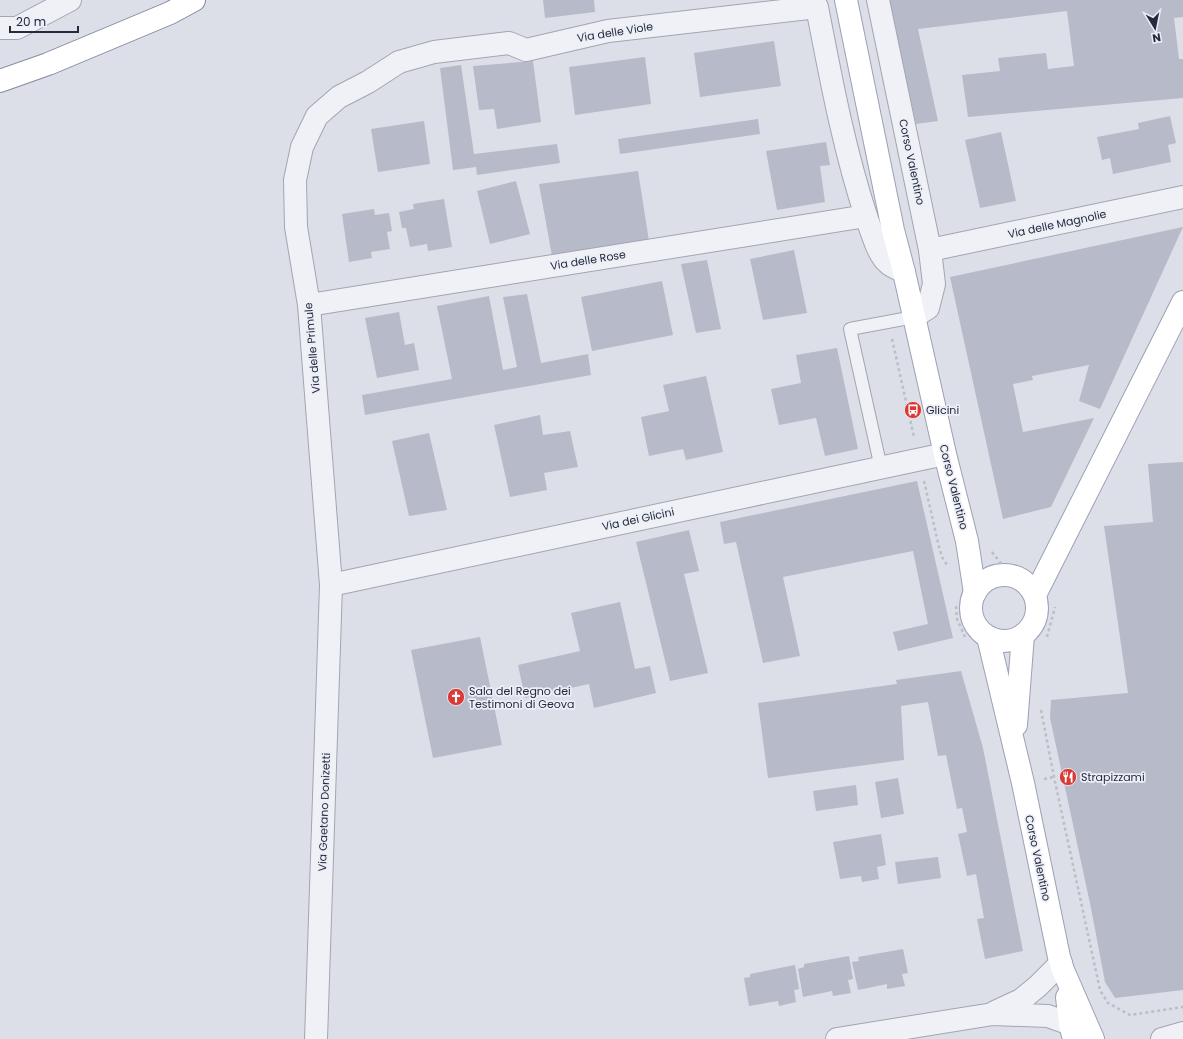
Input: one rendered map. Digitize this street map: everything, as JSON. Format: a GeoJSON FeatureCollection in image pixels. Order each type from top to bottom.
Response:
{"type":"FeatureCollection","features":[{"type":"Feature","properties":{"kind":"main road"},"geometry":{"type":"LineString","coordinates":[[0,81],[48,64],[170,13],[194,0]]}},
{"type":"Feature","properties":{"kind":"main road","name":"Corso Valentino"},"geometry":{"type":"LineString","coordinates":[[846,0],[892,230],[904,272],[945,454],[967,541],[975,593],[971,612],[974,622],[980,631],[988,637],[1014,746],[1062,967],[1072,1031]]}},
{"type":"Feature","properties":{"kind":"main road"},"geometry":{"type":"LineString","coordinates":[[1035,595],[1183,302]]}},
{"type":"Feature","properties":{"kind":"main road"},"geometry":{"type":"LineString","coordinates":[[1019,578],[1064,536]]}},
{"type":"Feature","properties":{"kind":"main road","name":"Corso Valentino"},"geometry":{"type":"LineString","coordinates":[[967,541],[994,576]]}},
{"type":"Feature","properties":{"kind":"main road"},"geometry":{"type":"LineString","coordinates":[[975,593],[986,580],[994,576],[1010,575],[1019,578],[1031,588],[1035,595],[1038,606],[1036,617],[1031,627],[1023,635],[1015,640],[1006,641],[988,637]]}},
{"type":"Feature","properties":{"kind":"main road","name":"Corso Valentino"},"geometry":{"type":"LineString","coordinates":[[1014,746],[1023,635]]}},
{"type":"Feature","properties":{"kind":"main road","name":"Corso Valentino"},"geometry":{"type":"LineString","coordinates":[[1062,967],[1093,1039]]}},
{"type":"Feature","properties":{"kind":"street"},"geometry":{"type":"LineString","coordinates":[[0,28],[17,28],[70,0]]}},
{"type":"Feature","properties":{"kind":"street","name":"Corso Valentino"},"geometry":{"type":"LineString","coordinates":[[878,0],[930,250],[934,284],[928,308],[914,317]]}},
{"type":"Feature","properties":{"kind":"street","name":"Via delle Viole"},"geometry":{"type":"LineString","coordinates":[[317,116],[339,97],[368,82],[399,62],[434,52],[509,43],[526,50],[608,31],[817,7],[839,120],[863,209]]}},
{"type":"Feature","properties":{"kind":"street","name":"Via delle Primule"},"geometry":{"type":"LineString","coordinates":[[317,116],[302,147],[295,180],[296,226],[309,305],[331,585]]}},
{"type":"Feature","properties":{"kind":"street","name":"Via delle Magnolie"},"geometry":{"type":"LineString","coordinates":[[930,250],[1183,197]]}},
{"type":"Feature","properties":{"kind":"street"},"geometry":{"type":"LineString","coordinates":[[863,209],[878,248],[884,258],[888,263],[904,272]]}},
{"type":"Feature","properties":{"kind":"street","name":"Via delle Rose"},"geometry":{"type":"LineString","coordinates":[[309,305],[863,209]]}},
{"type":"Feature","properties":{"kind":"street","name":"Via dei Glicini"},"geometry":{"type":"LineString","coordinates":[[331,585],[945,454]]}},
{"type":"Feature","properties":{"kind":"street","name":"Via Gaetano Donizetti"},"geometry":{"type":"LineString","coordinates":[[316,1039],[331,585]]}},
{"type":"Feature","properties":{"kind":"street"},"geometry":{"type":"LineString","coordinates":[[993,1014],[1021,1000],[1062,967]]}},
{"type":"Feature","properties":{"kind":"street"},"geometry":{"type":"LineString","coordinates":[[837,1039],[993,1014],[1048,1016],[1072,1031]]}},
{"type":"Feature","properties":{"kind":"street"},"geometry":{"type":"LineString","coordinates":[[1162,1039],[1183,1033]]}},
{"type":"Feature","properties":{"kind":"lane"},"geometry":{"type":"LineString","coordinates":[[881,468],[850,329],[914,317]]}},
{"type":"Feature","properties":{"kind":"path"},"geometry":{"type":"LineString","coordinates":[[1045,644],[1056,606]]}},
{"type":"Feature","properties":{"kind":"path"},"geometry":{"type":"LineString","coordinates":[[1041,709],[1054,777],[1100,990],[1108,1003],[1130,1015],[1183,1007]]}},
{"type":"Feature","properties":{"kind":"building"},"geometry":{"type":"Polygon","coordinates":[[[543,0],[594,0],[595,12],[545,18],[543,0]]]}},
{"type":"Feature","properties":{"kind":"building"},"geometry":{"type":"Polygon","coordinates":[[[889,0],[1183,0],[1183,17],[1174,18],[1179,59],[1183,59],[1183,98],[968,117],[962,75],[1000,71],[998,58],[1046,53],[1048,69],[1074,66],[1067,11],[918,29],[938,121],[916,124],[889,0]]]}},
{"type":"Feature","properties":{"kind":"building"},"geometry":{"type":"Polygon","coordinates":[[[774,41],[781,86],[700,97],[694,53],[774,41]]]}},
{"type":"Feature","properties":{"kind":"building"},"geometry":{"type":"Polygon","coordinates":[[[645,57],[651,104],[575,115],[569,67],[645,57]]]}},
{"type":"Feature","properties":{"kind":"building"},"geometry":{"type":"Polygon","coordinates":[[[533,61],[541,122],[497,129],[494,109],[479,110],[473,66],[533,61]]]}},
{"type":"Feature","properties":{"kind":"building"},"geometry":{"type":"Polygon","coordinates":[[[461,65],[474,154],[557,144],[560,163],[477,175],[476,167],[453,170],[440,68],[461,65]]]}},
{"type":"Feature","properties":{"kind":"building"},"geometry":{"type":"Polygon","coordinates":[[[1170,116],[1176,143],[1168,145],[1171,162],[1113,174],[1110,158],[1102,160],[1097,137],[1139,129],[1138,123],[1170,116]]]}},
{"type":"Feature","properties":{"kind":"building"},"geometry":{"type":"Polygon","coordinates":[[[758,119],[760,134],[620,154],[618,139],[758,119]]]}},
{"type":"Feature","properties":{"kind":"building"},"geometry":{"type":"Polygon","coordinates":[[[424,121],[430,164],[378,172],[371,129],[424,121]]]}},
{"type":"Feature","properties":{"kind":"building"},"geometry":{"type":"Polygon","coordinates":[[[1001,132],[1016,201],[980,208],[965,140],[1001,132]]]}},
{"type":"Feature","properties":{"kind":"building"},"geometry":{"type":"Polygon","coordinates":[[[826,142],[830,165],[820,166],[825,202],[777,210],[766,151],[826,142]]]}},
{"type":"Feature","properties":{"kind":"building"},"geometry":{"type":"Polygon","coordinates":[[[638,171],[649,241],[552,256],[539,184],[638,171]]]}},
{"type":"Feature","properties":{"kind":"building"},"geometry":{"type":"Polygon","coordinates":[[[516,181],[530,234],[490,244],[477,191],[516,181]]]}},
{"type":"Feature","properties":{"kind":"building"},"geometry":{"type":"Polygon","coordinates":[[[444,199],[452,247],[428,251],[427,244],[410,247],[406,228],[402,228],[399,212],[414,209],[413,204],[444,199]]]}},
{"type":"Feature","properties":{"kind":"building"},"geometry":{"type":"Polygon","coordinates":[[[374,209],[375,215],[389,213],[392,231],[387,232],[390,249],[371,252],[372,258],[349,262],[342,214],[374,209]]]}},
{"type":"Feature","properties":{"kind":"building"},"geometry":{"type":"Polygon","coordinates":[[[1183,227],[1100,409],[1079,401],[1089,365],[1032,376],[1033,380],[1013,384],[1023,432],[1094,418],[1051,507],[1003,519],[950,277],[1183,227]]]}},
{"type":"Feature","properties":{"kind":"building"},"geometry":{"type":"Polygon","coordinates":[[[794,250],[807,313],[763,320],[750,259],[794,250]]]}},
{"type":"Feature","properties":{"kind":"building"},"geometry":{"type":"Polygon","coordinates":[[[707,260],[721,329],[696,333],[681,264],[707,260]]]}},
{"type":"Feature","properties":{"kind":"building"},"geometry":{"type":"Polygon","coordinates":[[[662,281],[673,335],[592,351],[581,297],[662,281]]]}},
{"type":"Feature","properties":{"kind":"building"},"geometry":{"type":"Polygon","coordinates":[[[527,294],[541,363],[588,354],[591,375],[365,415],[362,395],[452,379],[437,306],[489,296],[503,370],[517,367],[503,297],[527,294]]]}},
{"type":"Feature","properties":{"kind":"building"},"geometry":{"type":"Polygon","coordinates":[[[399,312],[405,345],[414,343],[419,370],[377,378],[365,318],[399,312]]]}},
{"type":"Feature","properties":{"kind":"building"},"geometry":{"type":"Polygon","coordinates":[[[837,348],[858,449],[825,456],[816,418],[779,425],[771,389],[801,383],[796,355],[837,348]]]}},
{"type":"Feature","properties":{"kind":"building"},"geometry":{"type":"Polygon","coordinates":[[[706,376],[723,452],[686,460],[683,449],[649,456],[641,417],[669,411],[663,385],[706,376]]]}},
{"type":"Feature","properties":{"kind":"building"},"geometry":{"type":"Polygon","coordinates":[[[540,415],[543,435],[570,431],[578,467],[544,473],[547,490],[510,497],[494,425],[540,415]]]}},
{"type":"Feature","properties":{"kind":"building"},"geometry":{"type":"Polygon","coordinates":[[[429,433],[447,510],[409,516],[392,441],[429,433]]]}},
{"type":"Feature","properties":{"kind":"building"},"geometry":{"type":"Polygon","coordinates":[[[1183,462],[1183,990],[1115,998],[1105,982],[1091,908],[1050,718],[1051,700],[1128,693],[1104,526],[1153,522],[1148,464],[1183,462]]]}},
{"type":"Feature","properties":{"kind":"building"},"geometry":{"type":"Polygon","coordinates":[[[917,481],[953,638],[898,651],[893,632],[928,624],[913,551],[783,577],[800,656],[763,663],[736,542],[724,544],[720,522],[917,481]]]}},
{"type":"Feature","properties":{"kind":"building"},"geometry":{"type":"Polygon","coordinates":[[[689,530],[699,571],[684,574],[708,673],[670,681],[636,542],[689,530]]]}},
{"type":"Feature","properties":{"kind":"building"},"geometry":{"type":"Polygon","coordinates":[[[620,602],[635,669],[650,666],[656,693],[594,708],[589,684],[525,698],[518,665],[580,651],[571,613],[620,602]]]}},
{"type":"Feature","properties":{"kind":"building","name":"Sala del Regno dei Testimoni di Geova"},"geometry":{"type":"Polygon","coordinates":[[[480,637],[502,745],[433,758],[411,650],[480,637]]]}},
{"type":"Feature","properties":{"kind":"building"},"geometry":{"type":"Polygon","coordinates":[[[961,671],[983,748],[1023,951],[985,959],[977,919],[984,918],[976,874],[967,876],[958,834],[967,832],[962,808],[957,809],[946,755],[938,756],[928,702],[901,706],[904,760],[768,778],[758,703],[897,684],[896,680],[961,671]]]}},
{"type":"Feature","properties":{"kind":"building"},"geometry":{"type":"Polygon","coordinates":[[[898,778],[904,814],[881,818],[875,782],[898,778]]]}},
{"type":"Feature","properties":{"kind":"building"},"geometry":{"type":"Polygon","coordinates":[[[856,785],[858,805],[816,811],[813,791],[856,785]]]}},
{"type":"Feature","properties":{"kind":"building"},"geometry":{"type":"Polygon","coordinates":[[[881,834],[886,865],[877,867],[879,879],[862,882],[861,876],[840,879],[833,842],[881,834]]]}},
{"type":"Feature","properties":{"kind":"building"},"geometry":{"type":"Polygon","coordinates":[[[938,857],[941,878],[898,884],[895,862],[938,857]]]}},
{"type":"Feature","properties":{"kind":"building"},"geometry":{"type":"Polygon","coordinates":[[[903,949],[908,973],[902,974],[905,986],[887,989],[887,984],[858,990],[852,962],[859,961],[858,957],[903,949]]]}},
{"type":"Feature","properties":{"kind":"building"},"geometry":{"type":"Polygon","coordinates":[[[849,956],[853,979],[848,980],[851,993],[833,996],[832,991],[803,997],[798,969],[804,967],[804,964],[849,956]]]}},
{"type":"Feature","properties":{"kind":"building"},"geometry":{"type":"Polygon","coordinates":[[[795,965],[799,989],[794,990],[796,1002],[779,1006],[778,1001],[749,1006],[744,978],[750,977],[750,974],[795,965]]]}},
{"type":"Feature","properties":{"kind":"place","name":"Glicini"},"geometry":{"type":"Point","coordinates":[913,410]}},
{"type":"Feature","properties":{"kind":"place","name":"Sala del Regno dei Testimoni di Geova"},"geometry":{"type":"Point","coordinates":[456,697]}},
{"type":"Feature","properties":{"kind":"place","name":"Strapizzami"},"geometry":{"type":"Point","coordinates":[1068,777]}}]}
